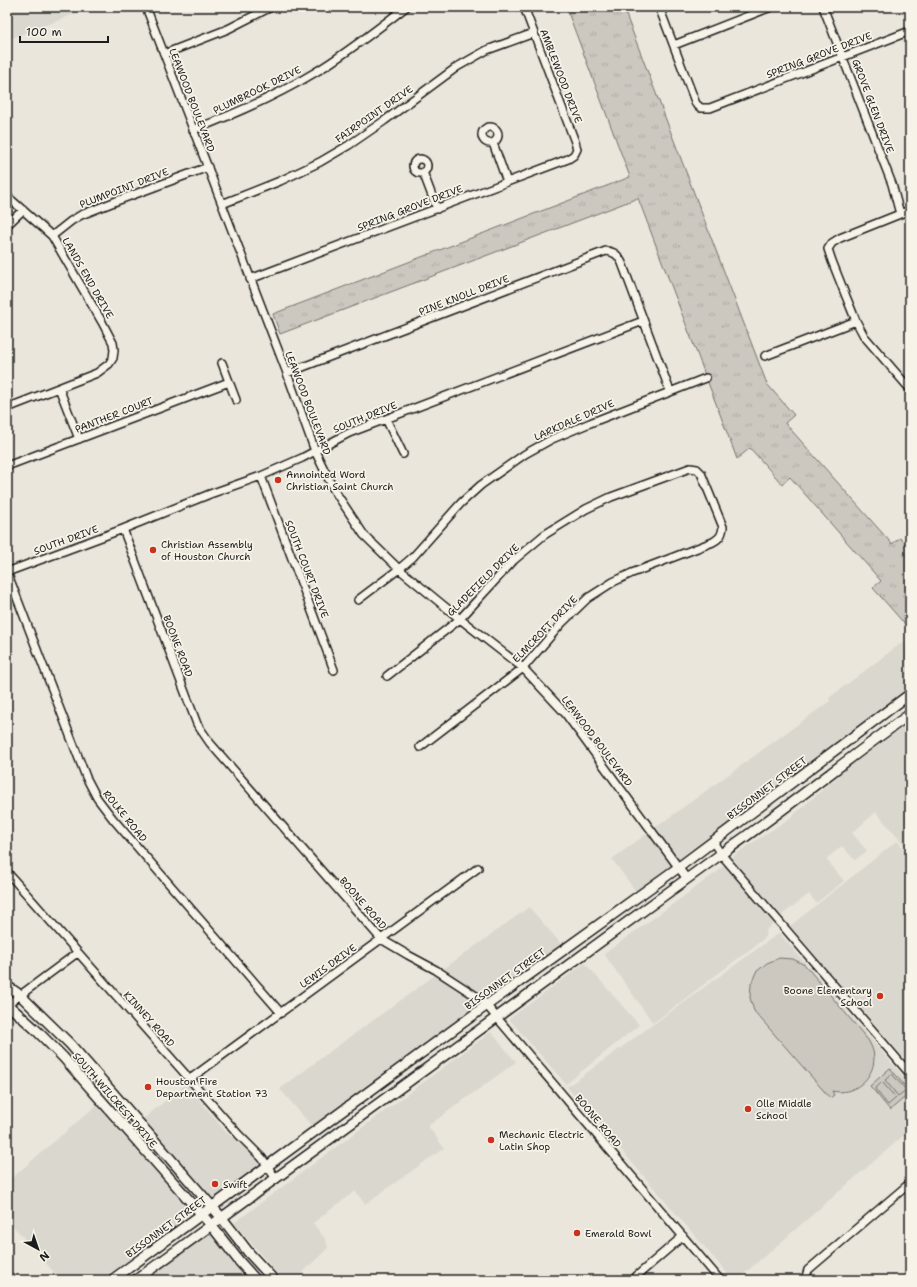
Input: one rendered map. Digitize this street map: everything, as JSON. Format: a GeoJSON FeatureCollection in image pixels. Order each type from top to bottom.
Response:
{"type":"FeatureCollection","features":[{"type":"Feature","properties":{"kind":"main road","name":"BISSONNET STREET"},"geometry":{"type":"LineString","coordinates":[[112,1280],[487,1005],[679,867],[800,778],[910,694]]}},
{"type":"Feature","properties":{"kind":"main road"},"geometry":{"type":"LineString","coordinates":[[136,1280],[764,824],[873,740],[910,714]]}},
{"type":"Feature","properties":{"kind":"main road"},"geometry":{"type":"LineString","coordinates":[[800,778],[810,789]]}},
{"type":"Feature","properties":{"kind":"main road"},"geometry":{"type":"LineString","coordinates":[[7,986],[20,995]]}},
{"type":"Feature","properties":{"kind":"main road","name":"SOUTH WILCREST DRIVE"},"geometry":{"type":"LineString","coordinates":[[20,995],[70,1044],[213,1207],[249,1253],[274,1280]]}},
{"type":"Feature","properties":{"kind":"main road","name":"SOUTH WILCREST DRIVE"},"geometry":{"type":"LineString","coordinates":[[7,1005],[53,1047],[211,1225],[256,1280]]}},
{"type":"Feature","properties":{"kind":"main road"},"geometry":{"type":"LineString","coordinates":[[117,1119],[127,1108]]}},
{"type":"Feature","properties":{"kind":"main road"},"geometry":{"type":"LineString","coordinates":[[319,1128],[328,1140]]}},
{"type":"Feature","properties":{"kind":"street","name":"LEAWOOD BOULEVARD"},"geometry":{"type":"LineString","coordinates":[[146,7],[287,373],[315,451],[334,490],[364,535],[399,569],[523,668],[569,718],[687,879]]}},
{"type":"Feature","properties":{"kind":"street"},"geometry":{"type":"LineString","coordinates":[[164,54],[228,29],[271,7]]}},
{"type":"Feature","properties":{"kind":"street","name":"PLUMBROOK DRIVE"},"geometry":{"type":"LineString","coordinates":[[193,130],[248,108],[298,82],[347,52],[406,7]]}},
{"type":"Feature","properties":{"kind":"street","name":"AMBLEWOOD DRIVE"},"geometry":{"type":"LineString","coordinates":[[524,7],[575,142],[577,149],[575,152]]}},
{"type":"Feature","properties":{"kind":"street"},"geometry":{"type":"LineString","coordinates":[[659,7],[674,45],[770,7]]}},
{"type":"Feature","properties":{"kind":"street","name":"GROVE GLEN DRIVE"},"geometry":{"type":"LineString","coordinates":[[824,7],[892,184],[900,214]]}},
{"type":"Feature","properties":{"kind":"street","name":"SPRING GROVE DRIVE"},"geometry":{"type":"LineString","coordinates":[[674,45],[696,104],[701,108],[710,108],[910,31]]}},
{"type":"Feature","properties":{"kind":"street","name":"FAIRPOINT DRIVE"},"geometry":{"type":"LineString","coordinates":[[222,204],[280,181],[329,156],[384,121],[457,67],[487,50],[534,32]]}},
{"type":"Feature","properties":{"kind":"street"},"geometry":{"type":"LineString","coordinates":[[493,143],[507,182]]}},
{"type":"Feature","properties":{"kind":"street","name":"SPRING GROVE DRIVE"},"geometry":{"type":"LineString","coordinates":[[250,279],[568,159],[574,155],[575,152]]}},
{"type":"Feature","properties":{"kind":"street","name":"PLUMPOINT DRIVE"},"geometry":{"type":"LineString","coordinates":[[52,236],[71,221],[86,213],[208,167]]}},
{"type":"Feature","properties":{"kind":"street"},"geometry":{"type":"LineString","coordinates":[[423,172],[437,209]]}},
{"type":"Feature","properties":{"kind":"street","name":"LANDS END DRIVE"},"geometry":{"type":"LineString","coordinates":[[7,196],[52,236],[113,343],[113,358],[109,364],[97,373],[59,388]]}},
{"type":"Feature","properties":{"kind":"street"},"geometry":{"type":"LineString","coordinates":[[7,225],[23,210]]}},
{"type":"Feature","properties":{"kind":"street"},"geometry":{"type":"LineString","coordinates":[[910,210],[840,238],[832,243],[828,249],[856,321],[864,336],[910,389]]}},
{"type":"Feature","properties":{"kind":"street","name":"PINE KNOLL DRIVE"},"geometry":{"type":"LineString","coordinates":[[287,373],[606,251],[614,252],[619,256],[643,321]]}},
{"type":"Feature","properties":{"kind":"street"},"geometry":{"type":"LineString","coordinates":[[643,321],[670,391]]}},
{"type":"Feature","properties":{"kind":"street","name":"SOUTH DRIVE"},"geometry":{"type":"LineString","coordinates":[[7,572],[123,530],[210,494],[261,476],[302,458],[349,433],[643,321]]}},
{"type":"Feature","properties":{"kind":"street"},"geometry":{"type":"LineString","coordinates":[[765,356],[856,321]]}},
{"type":"Feature","properties":{"kind":"street"},"geometry":{"type":"LineString","coordinates":[[222,363],[236,400]]}},
{"type":"Feature","properties":{"kind":"street","name":"LARKDALE DRIVE"},"geometry":{"type":"LineString","coordinates":[[358,600],[413,557],[462,503],[481,485],[525,454],[558,436],[706,378]]}},
{"type":"Feature","properties":{"kind":"street","name":"PANTHER COURT"},"geometry":{"type":"LineString","coordinates":[[7,466],[229,382]]}},
{"type":"Feature","properties":{"kind":"street"},"geometry":{"type":"LineString","coordinates":[[7,408],[59,388],[79,439]]}},
{"type":"Feature","properties":{"kind":"street"},"geometry":{"type":"LineString","coordinates":[[386,419],[403,454]]}},
{"type":"Feature","properties":{"kind":"street","name":"ELMCROFT DRIVE"},"geometry":{"type":"LineString","coordinates":[[420,746],[523,668],[562,623],[588,598],[613,582],[632,573],[720,538],[723,527],[701,473],[697,469],[690,468],[664,477]]}},
{"type":"Feature","properties":{"kind":"street","name":"SOUTH COURT DRIVE"},"geometry":{"type":"LineString","coordinates":[[261,476],[334,670]]}},
{"type":"Feature","properties":{"kind":"street","name":"GLADEFIELD DRIVE"},"geometry":{"type":"LineString","coordinates":[[387,676],[460,619],[514,560],[544,534],[586,509],[611,497],[664,477]]}},
{"type":"Feature","properties":{"kind":"street","name":"BOONE ROAD"},"geometry":{"type":"LineString","coordinates":[[123,530],[197,724],[210,744],[381,939],[408,956],[436,970],[482,1000],[487,1005],[720,1280]]}},
{"type":"Feature","properties":{"kind":"street","name":"ROLKE ROAD"},"geometry":{"type":"LineString","coordinates":[[7,572],[86,777],[97,798],[113,819],[281,1013]]}},
{"type":"Feature","properties":{"kind":"street"},"geometry":{"type":"LineString","coordinates":[[713,842],[721,854],[910,1074]]}},
{"type":"Feature","properties":{"kind":"street","name":"LEWIS DRIVE"},"geometry":{"type":"LineString","coordinates":[[190,1079],[478,868]]}},
{"type":"Feature","properties":{"kind":"street","name":"KINNEY ROAD"},"geometry":{"type":"LineString","coordinates":[[7,872],[239,1135],[262,1158],[276,1179]]}},
{"type":"Feature","properties":{"kind":"street"},"geometry":{"type":"LineString","coordinates":[[7,1005],[77,953]]}},
{"type":"Feature","properties":{"kind":"street"},"geometry":{"type":"LineString","coordinates":[[805,1280],[808,1270],[910,1183]]}},
{"type":"Feature","properties":{"kind":"street"},"geometry":{"type":"LineString","coordinates":[[632,1280],[683,1236]]}},
{"type":"Feature","properties":{"kind":"shaded area"},"geometry":{"type":"Polygon","coordinates":[[[7,7],[89,7],[90,8],[7,40],[7,7]]]}},
{"type":"Feature","properties":{"kind":"shaded area"},"geometry":{"type":"Polygon","coordinates":[[[904,641],[910,647],[910,691],[637,893],[612,859],[830,701],[829,698],[904,641]]]}},
{"type":"Feature","properties":{"kind":"shaded area"},"geometry":{"type":"Polygon","coordinates":[[[910,722],[910,852],[876,812],[852,833],[867,851],[855,860],[842,846],[826,859],[844,881],[816,903],[809,894],[783,914],[767,929],[765,938],[653,1023],[604,954],[717,872],[737,853],[790,818],[852,764],[910,722]]]}},
{"type":"Feature","properties":{"kind":"shaded area","name":"Boone Elementary School"},"geometry":{"type":"Polygon","coordinates":[[[897,841],[910,855],[910,1065],[790,926],[897,841]]]}},
{"type":"Feature","properties":{"kind":"shaded area"},"geometry":{"type":"Polygon","coordinates":[[[529,907],[562,945],[314,1129],[280,1089],[529,907]]]}},
{"type":"Feature","properties":{"kind":"shaded area","name":"Olle Middle School"},"geometry":{"type":"Polygon","coordinates":[[[779,933],[910,1084],[910,1130],[737,1280],[733,1280],[567,1087],[779,933]]]}},
{"type":"Feature","properties":{"kind":"shaded area"},"geometry":{"type":"Polygon","coordinates":[[[585,963],[639,1025],[566,1084],[509,1019],[585,963]]]}},
{"type":"Feature","properties":{"kind":"shaded area"},"geometry":{"type":"Polygon","coordinates":[[[491,1032],[516,1062],[428,1126],[444,1148],[365,1204],[355,1191],[313,1223],[326,1240],[328,1248],[297,1280],[283,1280],[234,1223],[491,1032]]]}},
{"type":"Feature","properties":{"kind":"shaded area"},"geometry":{"type":"Polygon","coordinates":[[[186,1084],[225,1131],[263,1164],[213,1203],[143,1119],[186,1084]]]}},
{"type":"Feature","properties":{"kind":"shaded area"},"geometry":{"type":"Polygon","coordinates":[[[97,1105],[194,1215],[106,1280],[61,1280],[7,1219],[7,1182],[97,1105]]]}},
{"type":"Feature","properties":{"kind":"shaded area"},"geometry":{"type":"Polygon","coordinates":[[[210,1233],[250,1280],[146,1280],[210,1233]]]}},
{"type":"Feature","properties":{"kind":"green space"},"geometry":{"type":"Polygon","coordinates":[[[566,7],[623,7],[767,384],[794,415],[785,423],[892,544],[900,538],[910,549],[910,630],[873,588],[881,581],[790,477],[782,484],[750,448],[737,459],[638,198],[280,334],[273,314],[630,177],[566,7]]]}},
{"type":"Feature","properties":{"kind":"green space"},"geometry":{"type":"Polygon","coordinates":[[[779,958],[793,959],[805,965],[868,1040],[872,1048],[874,1058],[873,1066],[866,1079],[855,1088],[840,1092],[832,1091],[834,1095],[830,1098],[754,1011],[750,998],[751,984],[756,972],[767,963],[779,958]]]}},
{"type":"Feature","properties":{"kind":"green space"},"geometry":{"type":"Polygon","coordinates":[[[890,1068],[910,1093],[890,1110],[870,1086],[890,1068]]]}},
{"type":"Feature","properties":{"kind":"green space"},"geometry":{"type":"Polygon","coordinates":[[[892,1074],[906,1090],[898,1096],[885,1080],[892,1074]]]}},
{"type":"Feature","properties":{"kind":"green space"},"geometry":{"type":"Polygon","coordinates":[[[882,1082],[896,1098],[888,1105],[875,1089],[882,1082]]]}},
{"type":"Feature","properties":{"kind":"place","name":"Annointed Word Christian Saint Church"},"geometry":{"type":"Point","coordinates":[278,480]}},
{"type":"Feature","properties":{"kind":"place","name":"Christian Assembly of Houston Church"},"geometry":{"type":"Point","coordinates":[153,550]}},
{"type":"Feature","properties":{"kind":"place","name":"Boone Elementary School"},"geometry":{"type":"Point","coordinates":[880,996]}},
{"type":"Feature","properties":{"kind":"place","name":"Houston Fire Department Station 73"},"geometry":{"type":"Point","coordinates":[148,1087]}},
{"type":"Feature","properties":{"kind":"place","name":"Olle Middle School"},"geometry":{"type":"Point","coordinates":[748,1109]}},
{"type":"Feature","properties":{"kind":"place","name":"Mechanic Electric Latin Shop"},"geometry":{"type":"Point","coordinates":[491,1140]}},
{"type":"Feature","properties":{"kind":"place","name":"Swift"},"geometry":{"type":"Point","coordinates":[215,1184]}},
{"type":"Feature","properties":{"kind":"place","name":"Emerald Bowl"},"geometry":{"type":"Point","coordinates":[577,1233]}}]}
